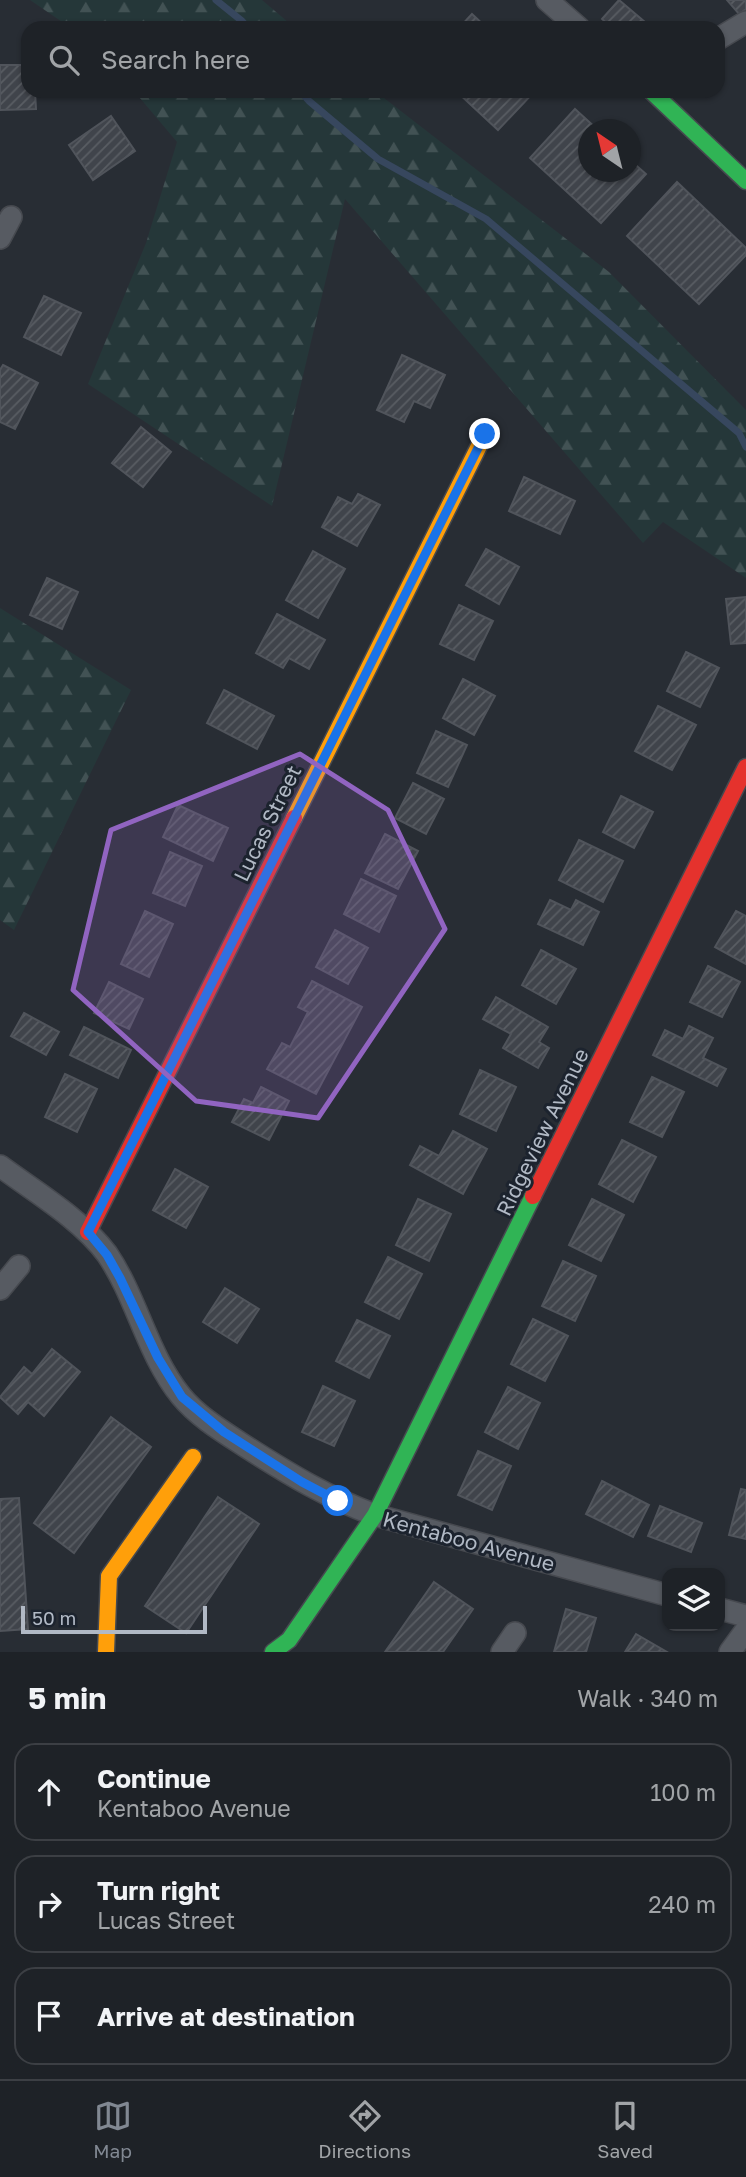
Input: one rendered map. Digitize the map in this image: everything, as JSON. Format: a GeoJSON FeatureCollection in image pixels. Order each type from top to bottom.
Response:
{"type":"FeatureCollection","features":[{"type":"Feature","properties":{"kind":"street"},"geometry":{"type":"LineString","coordinates":[[547,0],[571,21]]}},
{"type":"Feature","properties":{"kind":"street"},"geometry":{"type":"LineString","coordinates":[[725,35],[746,22]]}},
{"type":"Feature","properties":{"kind":"street"},"geometry":{"type":"LineString","coordinates":[[658,98],[746,181]]}},
{"type":"Feature","properties":{"kind":"street"},"geometry":{"type":"LineString","coordinates":[[0,237],[11,217]]}},
{"type":"Feature","properties":{"kind":"street","name":"Lucas Street"},"geometry":{"type":"LineString","coordinates":[[88,1232],[485,434]]}},
{"type":"Feature","properties":{"kind":"street","name":"Ridgeview Avenue"},"geometry":{"type":"LineString","coordinates":[[273,1652],[289,1640],[375,1515],[746,767]]}},
{"type":"Feature","properties":{"kind":"street","name":"Kentaboo Avenue"},"geometry":{"type":"LineString","coordinates":[[0,1166],[88,1232],[114,1266],[158,1358],[182,1397],[224,1432],[302,1482],[338,1501],[375,1515],[662,1594]]}},
{"type":"Feature","properties":{"kind":"street"},"geometry":{"type":"LineString","coordinates":[[0,1289],[19,1266]]}},
{"type":"Feature","properties":{"kind":"street"},"geometry":{"type":"LineString","coordinates":[[106,1652],[109,1576],[193,1457]]}},
{"type":"Feature","properties":{"kind":"street"},"geometry":{"type":"LineString","coordinates":[[725,1610],[746,1616]]}},
{"type":"Feature","properties":{"kind":"street"},"geometry":{"type":"LineString","coordinates":[[730,1652],[746,1630]]}},
{"type":"Feature","properties":{"kind":"street"},"geometry":{"type":"LineString","coordinates":[[502,1652],[515,1633]]}},
{"type":"Feature","properties":{"kind":"highlighted area"},"geometry":{"type":"Polygon","coordinates":[[[300,754],[388,810],[445,929],[318,1118],[196,1101],[73,990],[111,830],[300,754]]]}},
{"type":"Feature","properties":{"kind":"green space"},"geometry":{"type":"Polygon","coordinates":[[[30,0],[262,0],[287,21],[61,21],[30,0]]]}},
{"type":"Feature","properties":{"kind":"green space"},"geometry":{"type":"Polygon","coordinates":[[[140,98],[384,98],[609,272],[746,410],[746,578],[663,522],[643,543],[345,199],[272,506],[88,384],[146,243],[177,142],[140,98]]]}},
{"type":"Feature","properties":{"kind":"green space"},"geometry":{"type":"Polygon","coordinates":[[[0,608],[131,690],[14,930],[0,920],[0,608]]]}},
{"type":"Feature","properties":{"kind":"building"},"geometry":{"type":"Polygon","coordinates":[[[619,0],[644,21],[604,21],[602,19],[619,0]]]}},
{"type":"Feature","properties":{"kind":"building"},"geometry":{"type":"Polygon","coordinates":[[[727,0],[746,0],[746,9],[739,14],[727,0]]]}},
{"type":"Feature","properties":{"kind":"building"},"geometry":{"type":"Polygon","coordinates":[[[472,14],[480,21],[466,21],[472,14]]]}},
{"type":"Feature","properties":{"kind":"building"},"geometry":{"type":"Polygon","coordinates":[[[0,65],[21,65],[21,98],[35,98],[36,109],[0,110],[0,65]]]}},
{"type":"Feature","properties":{"kind":"building"},"geometry":{"type":"Polygon","coordinates":[[[464,98],[528,98],[498,130],[464,98]]]}},
{"type":"Feature","properties":{"kind":"building"},"geometry":{"type":"Polygon","coordinates":[[[575,109],[586,119],[578,119],[578,182],[639,182],[601,223],[530,158],[575,109]]]}},
{"type":"Feature","properties":{"kind":"building"},"geometry":{"type":"Polygon","coordinates":[[[111,116],[135,151],[93,180],[69,145],[111,116]]]}},
{"type":"Feature","properties":{"kind":"building"},"geometry":{"type":"Polygon","coordinates":[[[677,182],[746,248],[746,255],[699,304],[627,236],[677,182]]]}},
{"type":"Feature","properties":{"kind":"building"},"geometry":{"type":"Polygon","coordinates":[[[44,296],[81,313],[61,355],[24,337],[44,296]]]}},
{"type":"Feature","properties":{"kind":"building"},"geometry":{"type":"Polygon","coordinates":[[[402,355],[445,375],[430,408],[414,401],[404,422],[377,410],[402,355]]]}},
{"type":"Feature","properties":{"kind":"building"},"geometry":{"type":"Polygon","coordinates":[[[3,365],[38,383],[15,429],[0,422],[0,370],[3,365]]]}},
{"type":"Feature","properties":{"kind":"building"},"geometry":{"type":"Polygon","coordinates":[[[141,427],[171,452],[143,487],[112,463],[141,427]]]}},
{"type":"Feature","properties":{"kind":"building"},"geometry":{"type":"Polygon","coordinates":[[[524,477],[575,501],[560,534],[509,511],[524,477]]]}},
{"type":"Feature","properties":{"kind":"building"},"geometry":{"type":"Polygon","coordinates":[[[358,494],[380,505],[357,546],[322,527],[338,497],[352,504],[358,494]]]}},
{"type":"Feature","properties":{"kind":"building"},"geometry":{"type":"Polygon","coordinates":[[[486,549],[519,567],[499,604],[466,585],[486,549]]]}},
{"type":"Feature","properties":{"kind":"building"},"geometry":{"type":"Polygon","coordinates":[[[313,551],[345,569],[318,618],[286,600],[313,551]]]}},
{"type":"Feature","properties":{"kind":"building"},"geometry":{"type":"Polygon","coordinates":[[[47,578],[78,592],[62,629],[30,615],[47,578]]]}},
{"type":"Feature","properties":{"kind":"building"},"geometry":{"type":"Polygon","coordinates":[[[746,597],[746,643],[731,644],[726,599],[746,597]]]}},
{"type":"Feature","properties":{"kind":"building"},"geometry":{"type":"Polygon","coordinates":[[[459,605],[493,621],[474,660],[440,644],[459,605]]]}},
{"type":"Feature","properties":{"kind":"building"},"geometry":{"type":"Polygon","coordinates":[[[277,614],[325,640],[309,669],[289,658],[283,668],[256,653],[277,614]]]}},
{"type":"Feature","properties":{"kind":"building"},"geometry":{"type":"Polygon","coordinates":[[[686,652],[719,668],[700,707],[667,691],[686,652]]]}},
{"type":"Feature","properties":{"kind":"building"},"geometry":{"type":"Polygon","coordinates":[[[463,679],[495,696],[474,735],[443,718],[463,679]]]}},
{"type":"Feature","properties":{"kind":"building"},"geometry":{"type":"Polygon","coordinates":[[[224,690],[274,716],[257,749],[207,723],[224,690]]]}},
{"type":"Feature","properties":{"kind":"building"},"geometry":{"type":"Polygon","coordinates":[[[658,706],[696,725],[672,770],[635,751],[658,706]]]}},
{"type":"Feature","properties":{"kind":"building"},"geometry":{"type":"Polygon","coordinates":[[[436,731],[467,745],[448,787],[417,773],[436,731]]]}},
{"type":"Feature","properties":{"kind":"building"},"geometry":{"type":"Polygon","coordinates":[[[413,783],[444,799],[426,834],[395,818],[413,783]]]}},
{"type":"Feature","properties":{"kind":"building"},"geometry":{"type":"Polygon","coordinates":[[[621,796],[653,812],[634,848],[603,832],[621,796]]]}},
{"type":"Feature","properties":{"kind":"building"},"geometry":{"type":"Polygon","coordinates":[[[178,805],[228,828],[213,861],[163,837],[178,805]]]}},
{"type":"Feature","properties":{"kind":"building"},"geometry":{"type":"Polygon","coordinates":[[[385,834],[418,851],[398,889],[365,873],[385,834]]]}},
{"type":"Feature","properties":{"kind":"building"},"geometry":{"type":"Polygon","coordinates":[[[579,840],[623,861],[603,902],[559,880],[579,840]]]}},
{"type":"Feature","properties":{"kind":"building"},"geometry":{"type":"Polygon","coordinates":[[[170,852],[202,866],[185,906],[153,893],[170,852]]]}},
{"type":"Feature","properties":{"kind":"building"},"geometry":{"type":"Polygon","coordinates":[[[361,879],[396,896],[379,932],[344,914],[361,879]]]}},
{"type":"Feature","properties":{"kind":"building"},"geometry":{"type":"Polygon","coordinates":[[[550,900],[571,910],[576,900],[599,912],[583,945],[538,924],[550,900]]]}},
{"type":"Feature","properties":{"kind":"building"},"geometry":{"type":"Polygon","coordinates":[[[145,911],[173,924],[149,977],[121,964],[145,911]]]}},
{"type":"Feature","properties":{"kind":"building"},"geometry":{"type":"Polygon","coordinates":[[[736,911],[746,916],[746,964],[715,947],[736,911]]]}},
{"type":"Feature","properties":{"kind":"building"},"geometry":{"type":"Polygon","coordinates":[[[335,930],[368,948],[348,984],[316,967],[335,930]]]}},
{"type":"Feature","properties":{"kind":"building"},"geometry":{"type":"Polygon","coordinates":[[[541,950],[576,969],[556,1004],[522,985],[541,950]]]}},
{"type":"Feature","properties":{"kind":"building"},"geometry":{"type":"Polygon","coordinates":[[[708,966],[740,982],[722,1017],[690,1002],[708,966]]]}},
{"type":"Feature","properties":{"kind":"building"},"geometry":{"type":"Polygon","coordinates":[[[312,981],[362,1007],[316,1094],[267,1069],[282,1043],[290,1047],[308,1012],[298,1007],[312,981]]]}},
{"type":"Feature","properties":{"kind":"building"},"geometry":{"type":"Polygon","coordinates":[[[109,982],[143,999],[129,1029],[94,1013],[109,982]]]}},
{"type":"Feature","properties":{"kind":"building"},"geometry":{"type":"Polygon","coordinates":[[[496,997],[548,1027],[539,1042],[549,1048],[538,1068],[503,1048],[511,1034],[483,1019],[496,997]]]}},
{"type":"Feature","properties":{"kind":"building"},"geometry":{"type":"Polygon","coordinates":[[[24,1013],[59,1032],[46,1055],[11,1036],[24,1013]]]}},
{"type":"Feature","properties":{"kind":"building"},"geometry":{"type":"Polygon","coordinates":[[[689,1026],[713,1038],[703,1058],[726,1069],[717,1086],[653,1055],[665,1030],[683,1039],[689,1026]]]}},
{"type":"Feature","properties":{"kind":"building"},"geometry":{"type":"Polygon","coordinates":[[[84,1027],[131,1050],[118,1078],[70,1055],[84,1027]]]}},
{"type":"Feature","properties":{"kind":"building"},"geometry":{"type":"Polygon","coordinates":[[[480,1070],[516,1087],[496,1131],[460,1114],[480,1070]]]}},
{"type":"Feature","properties":{"kind":"building"},"geometry":{"type":"Polygon","coordinates":[[[65,1074],[97,1089],[77,1132],[45,1117],[65,1074]]]}},
{"type":"Feature","properties":{"kind":"building"},"geometry":{"type":"Polygon","coordinates":[[[652,1077],[684,1092],[662,1137],[630,1122],[652,1077]]]}},
{"type":"Feature","properties":{"kind":"building"},"geometry":{"type":"Polygon","coordinates":[[[261,1087],[289,1101],[269,1140],[232,1122],[244,1099],[253,1103],[261,1087]]]}},
{"type":"Feature","properties":{"kind":"building"},"geometry":{"type":"Polygon","coordinates":[[[453,1131],[487,1149],[463,1194],[410,1165],[420,1146],[439,1156],[453,1131]]]}},
{"type":"Feature","properties":{"kind":"building"},"geometry":{"type":"Polygon","coordinates":[[[622,1140],[656,1157],[633,1202],[599,1184],[622,1140]]]}},
{"type":"Feature","properties":{"kind":"building"},"geometry":{"type":"Polygon","coordinates":[[[175,1169],[208,1187],[186,1228],[153,1210],[175,1169]]]}},
{"type":"Feature","properties":{"kind":"building"},"geometry":{"type":"Polygon","coordinates":[[[418,1199],[451,1214],[429,1261],[396,1245],[418,1199]]]}},
{"type":"Feature","properties":{"kind":"building"},"geometry":{"type":"Polygon","coordinates":[[[592,1199],[624,1215],[601,1261],[569,1245],[592,1199]]]}},
{"type":"Feature","properties":{"kind":"building"},"geometry":{"type":"Polygon","coordinates":[[[388,1257],[422,1274],[399,1319],[365,1302],[388,1257]]]}},
{"type":"Feature","properties":{"kind":"building"},"geometry":{"type":"Polygon","coordinates":[[[563,1261],[596,1276],[575,1321],[542,1306],[563,1261]]]}},
{"type":"Feature","properties":{"kind":"building"},"geometry":{"type":"Polygon","coordinates":[[[225,1288],[259,1309],[237,1343],[203,1322],[225,1288]]]}},
{"type":"Feature","properties":{"kind":"building"},"geometry":{"type":"Polygon","coordinates":[[[533,1319],[568,1336],[545,1381],[511,1364],[533,1319]]]}},
{"type":"Feature","properties":{"kind":"building"},"geometry":{"type":"Polygon","coordinates":[[[357,1320],[390,1336],[369,1378],[336,1361],[357,1320]]]}},
{"type":"Feature","properties":{"kind":"building"},"geometry":{"type":"Polygon","coordinates":[[[52,1349],[80,1372],[44,1416],[28,1402],[18,1414],[0,1397],[24,1367],[32,1374],[52,1349]]]}},
{"type":"Feature","properties":{"kind":"building"},"geometry":{"type":"Polygon","coordinates":[[[323,1386],[355,1401],[334,1446],[302,1432],[323,1386]]]}},
{"type":"Feature","properties":{"kind":"building"},"geometry":{"type":"Polygon","coordinates":[[[508,1387],[540,1403],[518,1449],[485,1432],[508,1387]]]}},
{"type":"Feature","properties":{"kind":"building"},"geometry":{"type":"Polygon","coordinates":[[[111,1417],[151,1447],[74,1553],[34,1523],[111,1417]]]}},
{"type":"Feature","properties":{"kind":"building"},"geometry":{"type":"Polygon","coordinates":[[[478,1451],[511,1466],[492,1510],[458,1495],[478,1451]]]}},
{"type":"Feature","properties":{"kind":"building"},"geometry":{"type":"Polygon","coordinates":[[[602,1481],[649,1505],[633,1537],[586,1514],[602,1481]]]}},
{"type":"Feature","properties":{"kind":"building"},"geometry":{"type":"Polygon","coordinates":[[[741,1489],[746,1490],[746,1539],[729,1535],[741,1489]]]}},
{"type":"Feature","properties":{"kind":"building"},"geometry":{"type":"Polygon","coordinates":[[[218,1497],[259,1524],[186,1633],[145,1606],[218,1497]]]}},
{"type":"Feature","properties":{"kind":"building"},"geometry":{"type":"Polygon","coordinates":[[[19,1498],[28,1629],[0,1631],[0,1499],[19,1498]]]}},
{"type":"Feature","properties":{"kind":"building"},"geometry":{"type":"Polygon","coordinates":[[[660,1506],[702,1523],[691,1552],[648,1536],[660,1506]]]}},
{"type":"Feature","properties":{"kind":"building"},"geometry":{"type":"Polygon","coordinates":[[[434,1582],[473,1609],[443,1652],[385,1652],[434,1582]]]}},
{"type":"Feature","properties":{"kind":"building"},"geometry":{"type":"Polygon","coordinates":[[[566,1609],[596,1618],[586,1652],[554,1652],[566,1609]]]}},
{"type":"Feature","properties":{"kind":"building"},"geometry":{"type":"Polygon","coordinates":[[[636,1634],[667,1652],[625,1652],[636,1634]]]}},
{"type":"Feature","properties":{"kind":"waterway"},"geometry":{"type":"LineString","coordinates":[[216,0],[242,21]]}},
{"type":"Feature","properties":{"kind":"waterway"},"geometry":{"type":"LineString","coordinates":[[306,98],[378,159],[486,219],[739,433],[746,447]]}},
{"type":"Feature","properties":{"kind":"traffic: fast"},"geometry":{"type":"LineString","coordinates":[[658,98],[746,181]]}},
{"type":"Feature","properties":{"kind":"traffic: fast"},"geometry":{"type":"LineString","coordinates":[[273,1652],[289,1640],[375,1515],[533,1196]]}},
{"type":"Feature","properties":{"kind":"traffic: slow"},"geometry":{"type":"LineString","coordinates":[[294,818],[485,434]]}},
{"type":"Feature","properties":{"kind":"traffic: slow"},"geometry":{"type":"LineString","coordinates":[[106,1652],[109,1576],[193,1457]]}},
{"type":"Feature","properties":{"kind":"traffic: jam"},"geometry":{"type":"LineString","coordinates":[[533,1196],[746,767]]}},
{"type":"Feature","properties":{"kind":"traffic: jam"},"geometry":{"type":"LineString","coordinates":[[88,1232],[294,818]]}},
{"type":"Feature","properties":{"kind":"route"},"geometry":{"type":"LineString","coordinates":[[338,1501],[302,1482],[224,1432],[182,1397],[158,1358],[107,1255],[88,1232],[485,434]]}}]}
